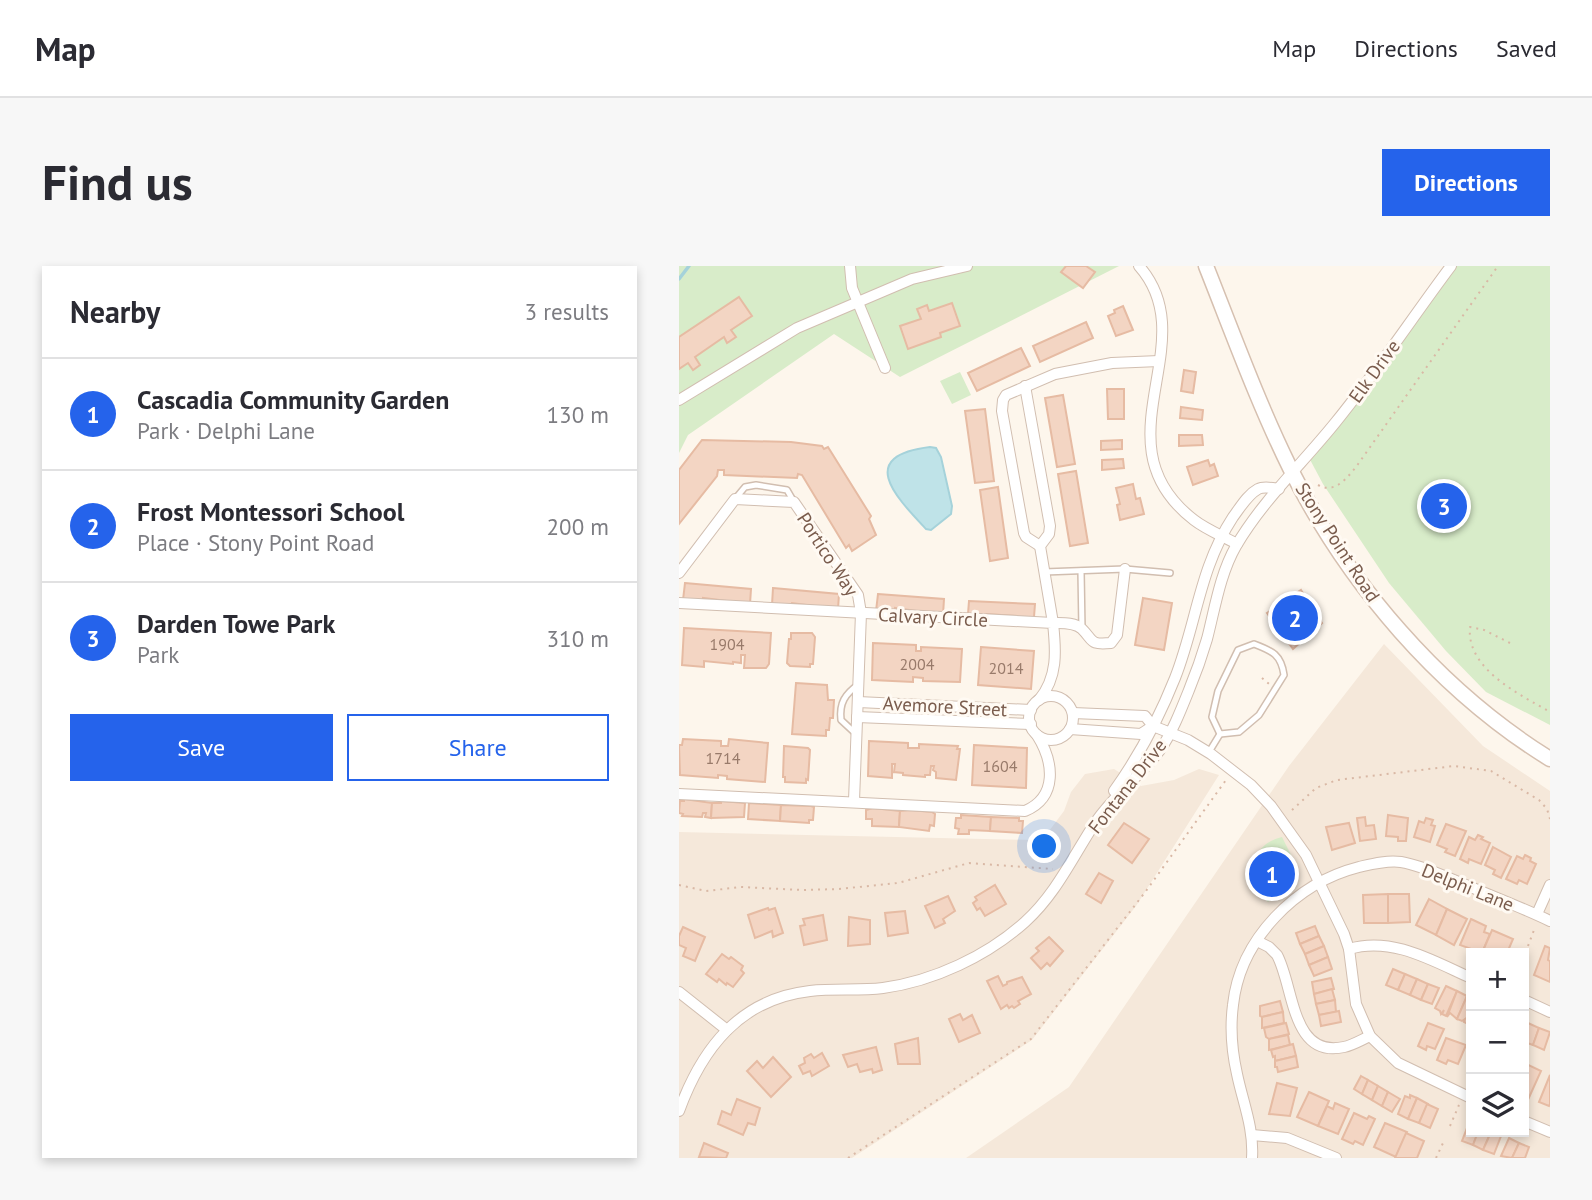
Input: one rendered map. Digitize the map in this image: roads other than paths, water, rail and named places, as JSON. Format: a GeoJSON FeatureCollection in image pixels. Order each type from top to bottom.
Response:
{"type":"FeatureCollection","features":[{"type":"Feature","properties":{"kind":"main road","name":"Stony Point Road"},"geometry":{"type":"LineString","coordinates":[[1206,266],[1275,437],[1323,524],[1364,586],[1434,668],[1484,713],[1550,759]]}},
{"type":"Feature","properties":{"kind":"street"},"geometry":{"type":"LineString","coordinates":[[850,266],[857,302],[885,368]]}},
{"type":"Feature","properties":{"kind":"street"},"geometry":{"type":"LineString","coordinates":[[679,400],[797,328],[912,279],[967,266]]}},
{"type":"Feature","properties":{"kind":"street"},"geometry":{"type":"LineString","coordinates":[[1139,266],[1148,276],[1160,302],[1163,327],[1149,440],[1153,466],[1168,492],[1182,509],[1195,521],[1237,544]]}},
{"type":"Feature","properties":{"kind":"street","name":"Elk Drive"},"geometry":{"type":"LineString","coordinates":[[1279,489],[1338,420],[1451,266]]}},
{"type":"Feature","properties":{"kind":"street"},"geometry":{"type":"LineString","coordinates":[[1040,546],[1024,533],[1002,411],[1006,395],[1055,374],[1137,360],[1159,361]]}},
{"type":"Feature","properties":{"kind":"street"},"geometry":{"type":"LineString","coordinates":[[1025,386],[1050,526],[1049,534],[1040,546],[1053,623],[1054,672],[1070,708],[1068,732],[1049,766]]}},
{"type":"Feature","properties":{"kind":"street"},"geometry":{"type":"LineString","coordinates":[[1096,821],[1139,755],[1175,679],[1188,642],[1208,564],[1221,536],[1242,504],[1255,491],[1267,487],[1279,489]]}},
{"type":"Feature","properties":{"kind":"street","name":"Fontana Drive"},"geometry":{"type":"LineString","coordinates":[[679,1111],[696,1071],[727,1030],[747,1014],[774,999],[812,991],[879,988],[940,973],[995,944],[1023,924],[1040,907],[1061,880],[1096,821],[1161,748],[1198,668],[1223,576],[1237,544],[1279,489]]}},
{"type":"Feature","properties":{"kind":"street"},"geometry":{"type":"LineString","coordinates":[[679,573],[735,499]]}},
{"type":"Feature","properties":{"kind":"street","name":"Portico Way"},"geometry":{"type":"LineString","coordinates":[[735,499],[795,502],[857,595],[861,613],[854,801]]}},
{"type":"Feature","properties":{"kind":"street","name":"Calvary Circle"},"geometry":{"type":"LineString","coordinates":[[679,603],[1073,624],[1083,630],[1092,642],[1106,644],[1114,640],[1125,569]]}},
{"type":"Feature","properties":{"kind":"street"},"geometry":{"type":"LineString","coordinates":[[679,793],[1025,811],[1038,806],[1049,789],[1049,766],[1044,745],[1031,724],[1031,710],[1046,692],[1054,672]]}},
{"type":"Feature","properties":{"kind":"street"},"geometry":{"type":"LineString","coordinates":[[1039,700],[1050,696],[1058,697],[1070,708],[1145,716],[1153,726],[1209,752],[1256,790],[1306,855],[1319,883],[1349,949],[1356,1004],[1370,1036],[1398,1063],[1466,1096]]}},
{"type":"Feature","properties":{"kind":"street","name":"Avemore Street"},"geometry":{"type":"LineString","coordinates":[[858,702],[1031,710]]}},
{"type":"Feature","properties":{"kind":"street","name":"Avemore Street"},"geometry":{"type":"LineString","coordinates":[[857,717],[1031,724]]}},
{"type":"Feature","properties":{"kind":"street"},"geometry":{"type":"LineString","coordinates":[[1037,735],[1056,740],[1068,732],[1141,734],[1153,726]]}},
{"type":"Feature","properties":{"kind":"street","name":"Delphi Lane"},"geometry":{"type":"LineString","coordinates":[[1252,1158],[1252,1135],[1233,1054],[1233,1004],[1238,978],[1257,941],[1276,916],[1294,900],[1319,883],[1347,870],[1380,862],[1399,862],[1422,867],[1550,921]]}},
{"type":"Feature","properties":{"kind":"street"},"geometry":{"type":"LineString","coordinates":[[1537,914],[1550,885]]}},
{"type":"Feature","properties":{"kind":"street"},"geometry":{"type":"LineString","coordinates":[[1257,941],[1277,955],[1300,1026],[1311,1040],[1338,1048],[1370,1036]]}},
{"type":"Feature","properties":{"kind":"street"},"geometry":{"type":"LineString","coordinates":[[1349,949],[1369,945],[1398,948],[1466,976]]}},
{"type":"Feature","properties":{"kind":"street"},"geometry":{"type":"LineString","coordinates":[[679,992],[727,1030]]}},
{"type":"Feature","properties":{"kind":"street"},"geometry":{"type":"LineString","coordinates":[[1529,1002],[1550,1012]]}},
{"type":"Feature","properties":{"kind":"street"},"geometry":{"type":"LineString","coordinates":[[1529,1123],[1550,1132]]}},
{"type":"Feature","properties":{"kind":"street"},"geometry":{"type":"LineString","coordinates":[[1252,1135],[1287,1138],[1336,1158]]}},
{"type":"Feature","properties":{"kind":"lane"},"geometry":{"type":"LineString","coordinates":[[735,499],[745,486],[756,485],[787,490],[795,502]]}},
{"type":"Feature","properties":{"kind":"lane"},"geometry":{"type":"LineString","coordinates":[[1044,572],[1125,569],[1170,573]]}},
{"type":"Feature","properties":{"kind":"lane"},"geometry":{"type":"LineString","coordinates":[[1081,571],[1083,630]]}},
{"type":"Feature","properties":{"kind":"lane"},"geometry":{"type":"LineString","coordinates":[[1254,644],[1271,651],[1282,662],[1284,675],[1259,715],[1239,732],[1220,734],[1212,717],[1218,691],[1238,650],[1254,644]]}},
{"type":"Feature","properties":{"kind":"lane"},"geometry":{"type":"LineString","coordinates":[[857,734],[841,720],[840,710],[848,692],[859,684]]}},
{"type":"Feature","properties":{"kind":"lane"},"geometry":{"type":"LineString","coordinates":[[1209,752],[1220,734]]}},
{"type":"Feature","properties":{"kind":"water"},"geometry":{"type":"Polygon","coordinates":[[[936,448],[941,457],[952,506],[951,514],[931,530],[926,529],[903,504],[889,479],[888,468],[894,459],[907,452],[936,448]]]}},
{"type":"Feature","properties":{"kind":"waterway"},"geometry":{"type":"LineString","coordinates":[[679,279],[689,266]]}},
{"type":"Feature","properties":{"kind":"place","name":"Darden Towe Park"},"geometry":{"type":"Point","coordinates":[1444,506]}},
{"type":"Feature","properties":{"kind":"place","name":"Frost Montessori School"},"geometry":{"type":"Point","coordinates":[1295,618]}},
{"type":"Feature","properties":{"kind":"place","name":"Cascadia Community Garden"},"geometry":{"type":"Point","coordinates":[1272,874]}}]}
